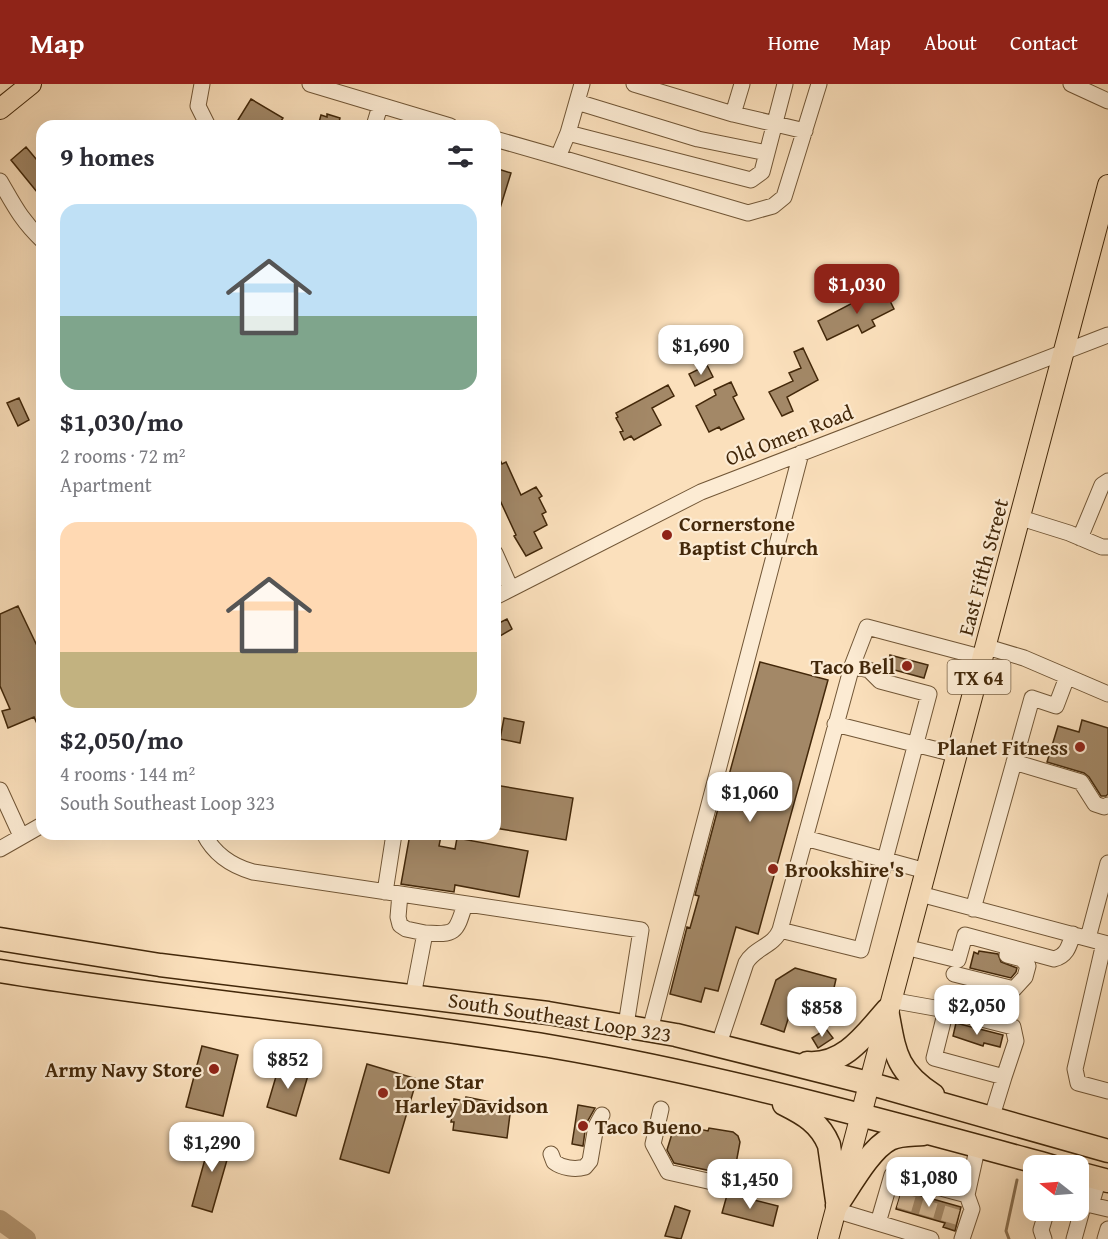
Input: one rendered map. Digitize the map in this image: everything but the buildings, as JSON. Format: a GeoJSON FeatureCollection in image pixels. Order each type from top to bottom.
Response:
{"type":"FeatureCollection","features":[{"type":"Feature","properties":{"kind":"highway","name":"South Southeast Loop 323"},"geometry":{"type":"LineString","coordinates":[[0,939],[160,965],[548,1013],[626,1025],[792,1062],[1108,1149]]}},
{"type":"Feature","properties":{"kind":"highway","name":"South Southeast Loop 323"},"geometry":{"type":"LineString","coordinates":[[0,971],[563,1049],[753,1088],[861,1114],[1023,1158]]}},
{"type":"Feature","properties":{"kind":"highway"},"geometry":{"type":"LineString","coordinates":[[354,1020],[359,989]]}},
{"type":"Feature","properties":{"kind":"highway"},"geometry":{"type":"LineString","coordinates":[[792,1062],[814,1064],[839,1057],[853,1047],[889,1005]]}},
{"type":"Feature","properties":{"kind":"highway"},"geometry":{"type":"LineString","coordinates":[[889,1005],[894,1046],[904,1071],[917,1084],[947,1104]]}},
{"type":"Feature","properties":{"kind":"highway"},"geometry":{"type":"LineString","coordinates":[[753,1088],[804,1114],[821,1130],[829,1145],[836,1205]]}},
{"type":"Feature","properties":{"kind":"highway"},"geometry":{"type":"LineString","coordinates":[[836,1205],[874,1152],[884,1143],[904,1135],[933,1133]]}},
{"type":"Feature","properties":{"kind":"main road"},"geometry":{"type":"LineString","coordinates":[[0,109],[31,84]]}},
{"type":"Feature","properties":{"kind":"main road","name":"East Fifth Street"},"geometry":{"type":"LineString","coordinates":[[828,1239],[1108,185]]}},
{"type":"Feature","properties":{"kind":"street"},"geometry":{"type":"LineString","coordinates":[[202,84],[198,106],[205,120]]}},
{"type":"Feature","properties":{"kind":"street"},"geometry":{"type":"LineString","coordinates":[[310,84],[429,120]]}},
{"type":"Feature","properties":{"kind":"street"},"geometry":{"type":"LineString","coordinates":[[558,157],[568,133],[582,84]]}},
{"type":"Feature","properties":{"kind":"street"},"geometry":{"type":"LineString","coordinates":[[634,84],[733,114],[805,131]]}},
{"type":"Feature","properties":{"kind":"street"},"geometry":{"type":"LineString","coordinates":[[733,114],[742,84]]}},
{"type":"Feature","properties":{"kind":"street"},"geometry":{"type":"LineString","coordinates":[[568,133],[751,180],[762,172],[785,84]]}},
{"type":"Feature","properties":{"kind":"street"},"geometry":{"type":"LineString","coordinates":[[501,141],[748,213],[773,206],[784,197],[819,84]]}},
{"type":"Feature","properties":{"kind":"street"},"geometry":{"type":"LineString","coordinates":[[1071,84],[1108,101]]}},
{"type":"Feature","properties":{"kind":"street"},"geometry":{"type":"LineString","coordinates":[[577,102],[699,139],[767,153]]}},
{"type":"Feature","properties":{"kind":"street"},"geometry":{"type":"LineString","coordinates":[[376,120],[380,106]]}},
{"type":"Feature","properties":{"kind":"street"},"geometry":{"type":"LineString","coordinates":[[0,181],[12,205],[36,234]]}},
{"type":"Feature","properties":{"kind":"street","name":"Old Omen Road"},"geometry":{"type":"LineString","coordinates":[[501,594],[700,492],[1064,354],[1108,335]]}},
{"type":"Feature","properties":{"kind":"street"},"geometry":{"type":"LineString","coordinates":[[650,1030],[801,453]]}},
{"type":"Feature","properties":{"kind":"street"},"geometry":{"type":"LineString","coordinates":[[1080,538],[1102,485],[1108,481]]}},
{"type":"Feature","properties":{"kind":"street"},"geometry":{"type":"LineString","coordinates":[[1021,518],[1102,547],[1108,547]]}},
{"type":"Feature","properties":{"kind":"street"},"geometry":{"type":"LineString","coordinates":[[501,567],[511,589]]}},
{"type":"Feature","properties":{"kind":"street"},"geometry":{"type":"LineString","coordinates":[[719,1044],[746,963],[752,955],[775,939],[780,930],[835,724],[852,666],[867,627],[985,652],[1017,656],[1108,694]]}},
{"type":"Feature","properties":{"kind":"street"},"geometry":{"type":"LineString","coordinates":[[780,930],[861,950],[929,694],[880,681],[869,670],[852,666]]}},
{"type":"Feature","properties":{"kind":"street"},"geometry":{"type":"LineString","coordinates":[[973,909],[1032,698],[1056,706],[1067,676]]}},
{"type":"Feature","properties":{"kind":"street"},"geometry":{"type":"LineString","coordinates":[[835,724],[958,755]]}},
{"type":"Feature","properties":{"kind":"street"},"geometry":{"type":"LineString","coordinates":[[1014,762],[1081,782],[1095,804],[1104,807],[1108,805]]}},
{"type":"Feature","properties":{"kind":"street"},"geometry":{"type":"LineString","coordinates":[[0,790],[21,836]]}},
{"type":"Feature","properties":{"kind":"street"},"geometry":{"type":"LineString","coordinates":[[0,849],[36,828]]}},
{"type":"Feature","properties":{"kind":"street"},"geometry":{"type":"LineString","coordinates":[[805,838],[926,871]]}},
{"type":"Feature","properties":{"kind":"street"},"geometry":{"type":"LineString","coordinates":[[209,840],[222,856],[245,870],[641,930],[626,1025]]}},
{"type":"Feature","properties":{"kind":"street"},"geometry":{"type":"LineString","coordinates":[[394,840],[392,893],[400,925],[406,929],[425,933],[446,934],[454,931],[465,904]]}},
{"type":"Feature","properties":{"kind":"street"},"geometry":{"type":"LineString","coordinates":[[1088,938],[1108,863]]}},
{"type":"Feature","properties":{"kind":"street"},"geometry":{"type":"LineString","coordinates":[[920,894],[1106,943],[1075,1069],[1078,1083],[1108,1091]]}},
{"type":"Feature","properties":{"kind":"street"},"geometry":{"type":"LineString","coordinates":[[413,996],[425,933]]}},
{"type":"Feature","properties":{"kind":"street"},"geometry":{"type":"LineString","coordinates":[[905,947],[958,960],[965,935],[1054,959],[1065,953],[1073,934]]}},
{"type":"Feature","properties":{"kind":"street"},"geometry":{"type":"LineString","coordinates":[[954,974],[1010,989],[1017,987],[1027,974],[1028,966],[1022,959],[963,943]]}},
{"type":"Feature","properties":{"kind":"street"},"geometry":{"type":"LineString","coordinates":[[889,1005],[946,1010],[1013,1027],[1016,1041],[992,1116]]}},
{"type":"Feature","properties":{"kind":"street"},"geometry":{"type":"LineString","coordinates":[[946,1010],[934,1058],[1004,1077]]}},
{"type":"Feature","properties":{"kind":"street"},"geometry":{"type":"LineString","coordinates":[[661,1109],[653,1144],[670,1173],[730,1186],[750,1177]]}},
{"type":"Feature","properties":{"kind":"street"},"geometry":{"type":"LineString","coordinates":[[551,1154],[554,1162],[562,1166],[577,1169],[585,1167],[590,1161],[596,1126],[602,1115]]}},
{"type":"Feature","properties":{"kind":"street"},"geometry":{"type":"LineString","coordinates":[[962,1239],[964,1219],[972,1209],[967,1195],[978,1145]]}},
{"type":"Feature","properties":{"kind":"street"},"geometry":{"type":"LineString","coordinates":[[878,1222],[892,1198],[892,1175],[967,1195]]}},
{"type":"Feature","properties":{"kind":"street"},"geometry":{"type":"LineString","coordinates":[[1091,1205],[1095,1177]]}},
{"type":"Feature","properties":{"kind":"street"},"geometry":{"type":"LineString","coordinates":[[1074,1239],[1084,1203],[1108,1209]]}},
{"type":"Feature","properties":{"kind":"street"},"geometry":{"type":"LineString","coordinates":[[836,1205],[878,1222],[931,1239]]}},
{"type":"Feature","properties":{"kind":"street"},"geometry":{"type":"LineString","coordinates":[[1044,1221],[1041,1230],[1044,1239]]}},
{"type":"Feature","properties":{"kind":"street"},"geometry":{"type":"LineString","coordinates":[[1105,1239],[1108,1229]]}},
{"type":"Feature","properties":{"kind":"waterway"},"geometry":{"type":"LineString","coordinates":[[1009,1239],[1006,1231],[1017,1180]]}},
{"type":"Feature","properties":{"kind":"waterway"},"geometry":{"type":"LineString","coordinates":[[0,1220],[26,1239]]}},
{"type":"Feature","properties":{"kind":"tunnel"},"geometry":{"type":"LineString","coordinates":[[899,1200],[960,1218]]}},
{"type":"Feature","properties":{"kind":"place","name":"Cornerstone Baptist Church"},"geometry":{"type":"Point","coordinates":[667,535]}},
{"type":"Feature","properties":{"kind":"place","name":"Taco Bell"},"geometry":{"type":"Point","coordinates":[907,666]}},
{"type":"Feature","properties":{"kind":"place","name":"Planet Fitness"},"geometry":{"type":"Point","coordinates":[1080,747]}},
{"type":"Feature","properties":{"kind":"place","name":"Brookshire's"},"geometry":{"type":"Point","coordinates":[773,869]}},
{"type":"Feature","properties":{"kind":"place","name":"Army Navy Store"},"geometry":{"type":"Point","coordinates":[214,1069]}},
{"type":"Feature","properties":{"kind":"place","name":"Lone Star Harley Davidson"},"geometry":{"type":"Point","coordinates":[383,1093]}},
{"type":"Feature","properties":{"kind":"place","name":"Taco Bueno"},"geometry":{"type":"Point","coordinates":[583,1126]}}]}
